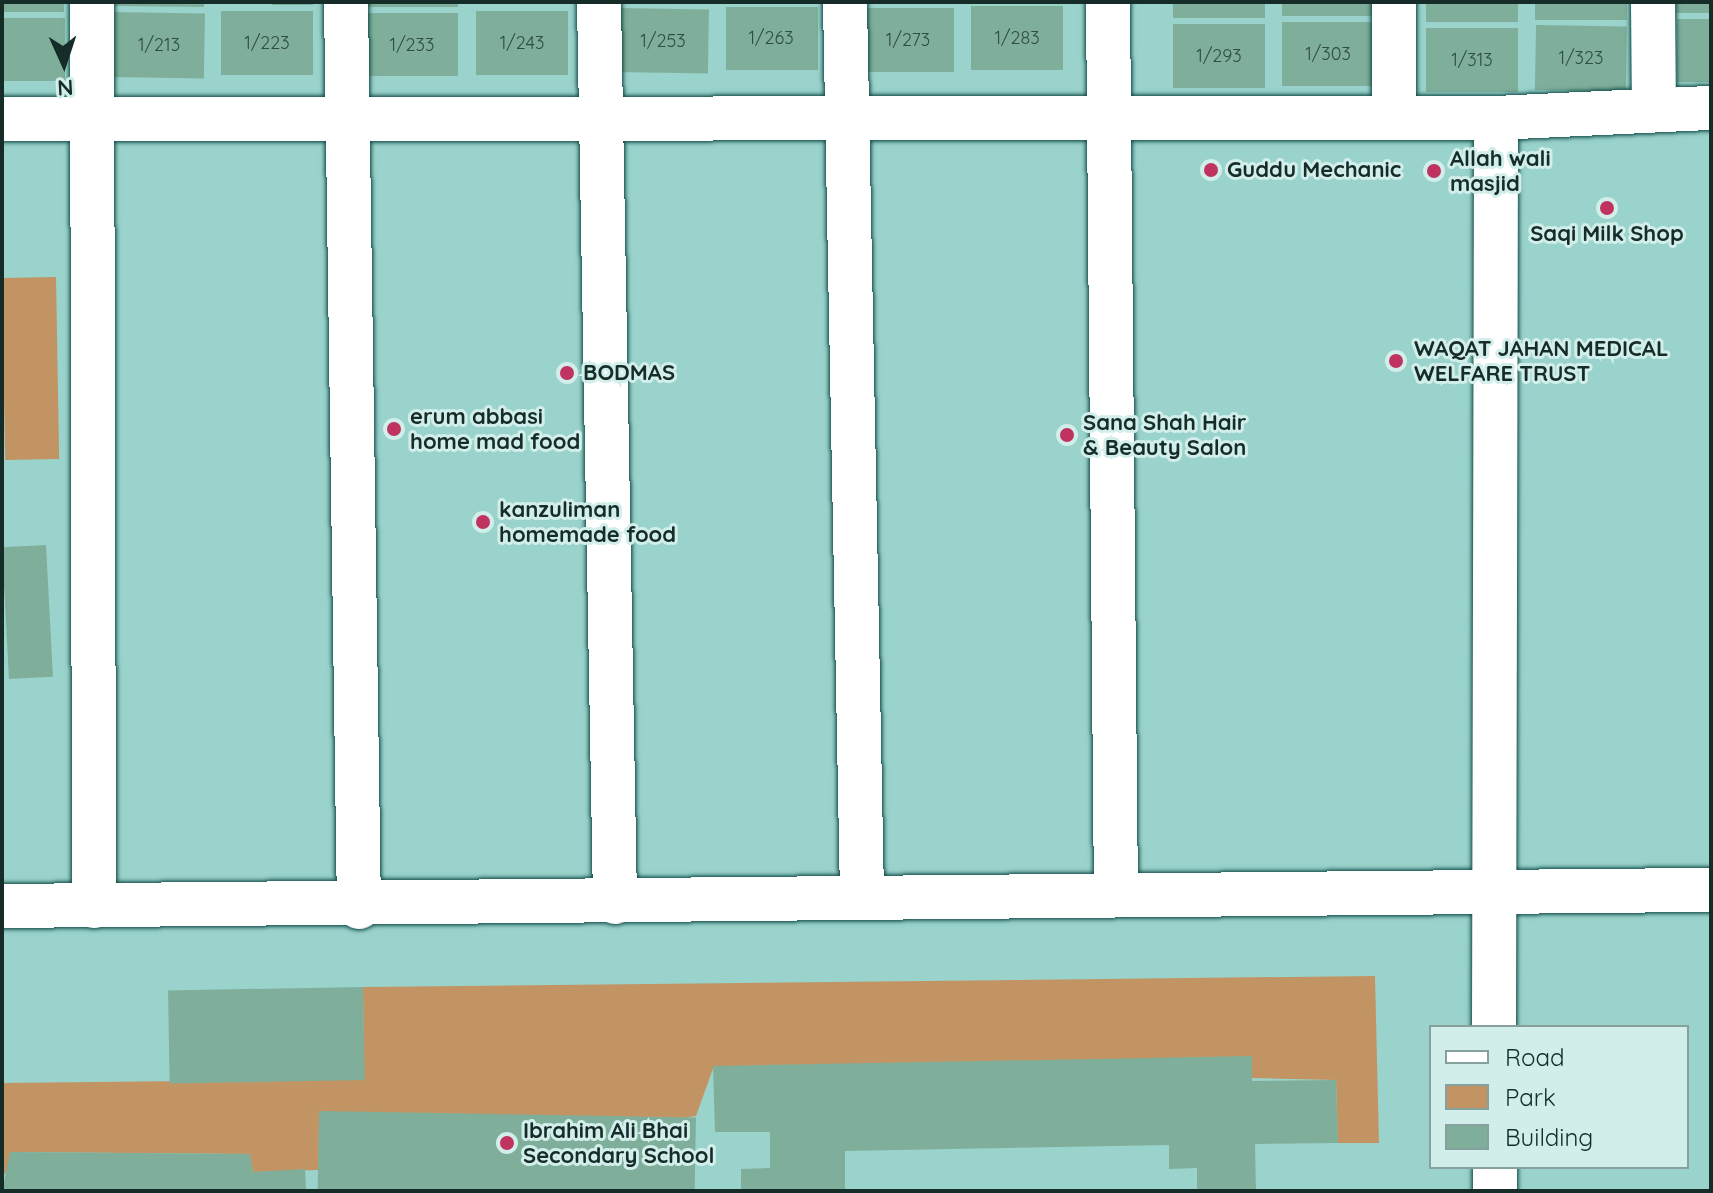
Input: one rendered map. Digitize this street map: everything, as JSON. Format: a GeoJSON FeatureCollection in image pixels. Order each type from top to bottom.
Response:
{"type":"FeatureCollection","features":[{"type":"Feature","properties":{"kind":"street"},"geometry":{"type":"LineString","coordinates":[[92,2],[94,906]]}},
{"type":"Feature","properties":{"kind":"street"},"geometry":{"type":"LineString","coordinates":[[346,2],[359,907]]}},
{"type":"Feature","properties":{"kind":"street"},"geometry":{"type":"LineString","coordinates":[[599,2],[615,902]]}},
{"type":"Feature","properties":{"kind":"street"},"geometry":{"type":"LineString","coordinates":[[845,2],[862,898]]}},
{"type":"Feature","properties":{"kind":"street"},"geometry":{"type":"LineString","coordinates":[[1108,2],[1116,894]]}},
{"type":"Feature","properties":{"kind":"street"},"geometry":{"type":"LineString","coordinates":[[1394,2],[1394,116]]}},
{"type":"Feature","properties":{"kind":"street"},"geometry":{"type":"LineString","coordinates":[[1653,2],[1654,109]]}},
{"type":"Feature","properties":{"kind":"street"},"geometry":{"type":"LineString","coordinates":[[2,119],[1108,113],[1496,118],[1711,108]]}},
{"type":"Feature","properties":{"kind":"street"},"geometry":{"type":"LineString","coordinates":[[1494,1025],[1496,118]]}},
{"type":"Feature","properties":{"kind":"street"},"geometry":{"type":"LineString","coordinates":[[2,906],[359,907],[1116,894],[1494,896],[1711,890]]}},
{"type":"Feature","properties":{"kind":"street"},"geometry":{"type":"LineString","coordinates":[[1495,1169],[1495,1191]]}},
{"type":"Feature","properties":{"kind":"green space"},"geometry":{"type":"Polygon","coordinates":[[[56,277],[59,459],[5,460],[2,278],[56,277]]]}},
{"type":"Feature","properties":{"kind":"green space"},"geometry":{"type":"Polygon","coordinates":[[[1375,976],[1379,1143],[1338,1143],[1336,1080],[714,1066],[696,1116],[318,1170],[253,1172],[249,1154],[11,1152],[10,1173],[2,1174],[2,1083],[364,1079],[363,987],[1375,976]]]}},
{"type":"Feature","properties":{"kind":"building"},"geometry":{"type":"Polygon","coordinates":[[[2,2],[64,2],[64,12],[2,12],[2,2]]]}},
{"type":"Feature","properties":{"kind":"building"},"geometry":{"type":"Polygon","coordinates":[[[113,2],[204,2],[204,7],[113,6],[113,2]]]}},
{"type":"Feature","properties":{"kind":"building"},"geometry":{"type":"Polygon","coordinates":[[[272,2],[313,2],[313,5],[272,5],[272,2]]]}},
{"type":"Feature","properties":{"kind":"building"},"geometry":{"type":"Polygon","coordinates":[[[366,2],[458,2],[458,7],[366,7],[366,2]]]}},
{"type":"Feature","properties":{"kind":"building"},"geometry":{"type":"Polygon","coordinates":[[[1173,2],[1265,2],[1265,18],[1173,18],[1173,2]]]}},
{"type":"Feature","properties":{"kind":"building"},"geometry":{"type":"Polygon","coordinates":[[[1282,2],[1374,2],[1374,16],[1282,16],[1282,2]]]}},
{"type":"Feature","properties":{"kind":"building"},"geometry":{"type":"Polygon","coordinates":[[[1426,2],[1518,2],[1518,22],[1426,22],[1426,2]]]}},
{"type":"Feature","properties":{"kind":"building"},"geometry":{"type":"Polygon","coordinates":[[[1535,2],[1627,2],[1627,20],[1535,20],[1535,2]]]}},
{"type":"Feature","properties":{"kind":"building"},"geometry":{"type":"Polygon","coordinates":[[[1676,2],[1711,2],[1711,13],[1676,13],[1676,2]]]}},
{"type":"Feature","properties":{"kind":"building"},"geometry":{"type":"Polygon","coordinates":[[[971,6],[1063,6],[1063,70],[971,70],[971,6]]]}},
{"type":"Feature","properties":{"kind":"building"},"geometry":{"type":"Polygon","coordinates":[[[726,7],[818,7],[818,70],[726,70],[726,7]]]}},
{"type":"Feature","properties":{"kind":"building"},"geometry":{"type":"Polygon","coordinates":[[[617,8],[709,10],[708,74],[616,72],[617,8]]]}},
{"type":"Feature","properties":{"kind":"building"},"geometry":{"type":"Polygon","coordinates":[[[862,8],[954,8],[954,72],[862,72],[862,8]]]}},
{"type":"Feature","properties":{"kind":"building"},"geometry":{"type":"Polygon","coordinates":[[[221,11],[313,11],[313,75],[221,75],[221,11]]]}},
{"type":"Feature","properties":{"kind":"building"},"geometry":{"type":"Polygon","coordinates":[[[476,11],[568,11],[568,75],[476,75],[476,11]]]}},
{"type":"Feature","properties":{"kind":"building"},"geometry":{"type":"Polygon","coordinates":[[[113,12],[205,14],[204,79],[112,77],[113,12]]]}},
{"type":"Feature","properties":{"kind":"building"},"geometry":{"type":"Polygon","coordinates":[[[367,13],[458,13],[458,76],[367,76],[367,13]]]}},
{"type":"Feature","properties":{"kind":"building"},"geometry":{"type":"Polygon","coordinates":[[[2,18],[65,18],[65,81],[2,81],[2,18]]]}},
{"type":"Feature","properties":{"kind":"building"},"geometry":{"type":"Polygon","coordinates":[[[1677,19],[1711,19],[1711,82],[1677,82],[1677,19]]]}},
{"type":"Feature","properties":{"kind":"building"},"geometry":{"type":"Polygon","coordinates":[[[1282,22],[1374,22],[1374,86],[1282,86],[1282,22]]]}},
{"type":"Feature","properties":{"kind":"building"},"geometry":{"type":"Polygon","coordinates":[[[1173,24],[1265,24],[1265,88],[1173,88],[1173,24]]]}},
{"type":"Feature","properties":{"kind":"building"},"geometry":{"type":"Polygon","coordinates":[[[1536,25],[1627,27],[1626,92],[1535,90],[1536,25]]]}},
{"type":"Feature","properties":{"kind":"building"},"geometry":{"type":"Polygon","coordinates":[[[1426,28],[1518,28],[1518,92],[1426,92],[1426,28]]]}},
{"type":"Feature","properties":{"kind":"building"},"geometry":{"type":"Polygon","coordinates":[[[46,545],[53,677],[9,679],[2,547],[46,545]]]}},
{"type":"Feature","properties":{"kind":"building"},"geometry":{"type":"Polygon","coordinates":[[[363,987],[365,1080],[170,1083],[168,990],[363,987]]]}},
{"type":"Feature","properties":{"kind":"building"},"geometry":{"type":"Polygon","coordinates":[[[1252,1056],[1252,1081],[1336,1080],[1338,1143],[1255,1144],[1256,1191],[1197,1191],[1197,1168],[1169,1169],[1169,1145],[845,1151],[845,1191],[741,1191],[741,1169],[770,1168],[770,1132],[715,1132],[713,1066],[1252,1056]]]}},
{"type":"Feature","properties":{"kind":"building","name":"Ibrahim Ali Bhai Secondary School"},"geometry":{"type":"Polygon","coordinates":[[[319,1111],[696,1118],[695,1191],[318,1191],[319,1111]]]}},
{"type":"Feature","properties":{"kind":"building"},"geometry":{"type":"Polygon","coordinates":[[[10,1152],[250,1154],[253,1172],[305,1169],[306,1191],[2,1191],[10,1152]]]}},
{"type":"Feature","properties":{"kind":"place","name":"Guddu Mechanic"},"geometry":{"type":"Point","coordinates":[1211,170]}},
{"type":"Feature","properties":{"kind":"place","name":"Allah wali masjid"},"geometry":{"type":"Point","coordinates":[1434,171]}},
{"type":"Feature","properties":{"kind":"place","name":"Saqi Milk Shop"},"geometry":{"type":"Point","coordinates":[1607,208]}},
{"type":"Feature","properties":{"kind":"place","name":"WAQAT JAHAN MEDICAL WELFARE TRUST"},"geometry":{"type":"Point","coordinates":[1396,361]}},
{"type":"Feature","properties":{"kind":"place","name":"BODMAS"},"geometry":{"type":"Point","coordinates":[567,373]}},
{"type":"Feature","properties":{"kind":"place","name":"erum abbasi home mad food"},"geometry":{"type":"Point","coordinates":[394,429]}},
{"type":"Feature","properties":{"kind":"place","name":"Sana Shah Hair & Beauty Salon"},"geometry":{"type":"Point","coordinates":[1067,435]}},
{"type":"Feature","properties":{"kind":"place","name":"kanzuliman homemade food"},"geometry":{"type":"Point","coordinates":[483,522]}},
{"type":"Feature","properties":{"kind":"place","name":"Ibrahim Ali Bhai Secondary School"},"geometry":{"type":"Point","coordinates":[507,1143]}}]}
